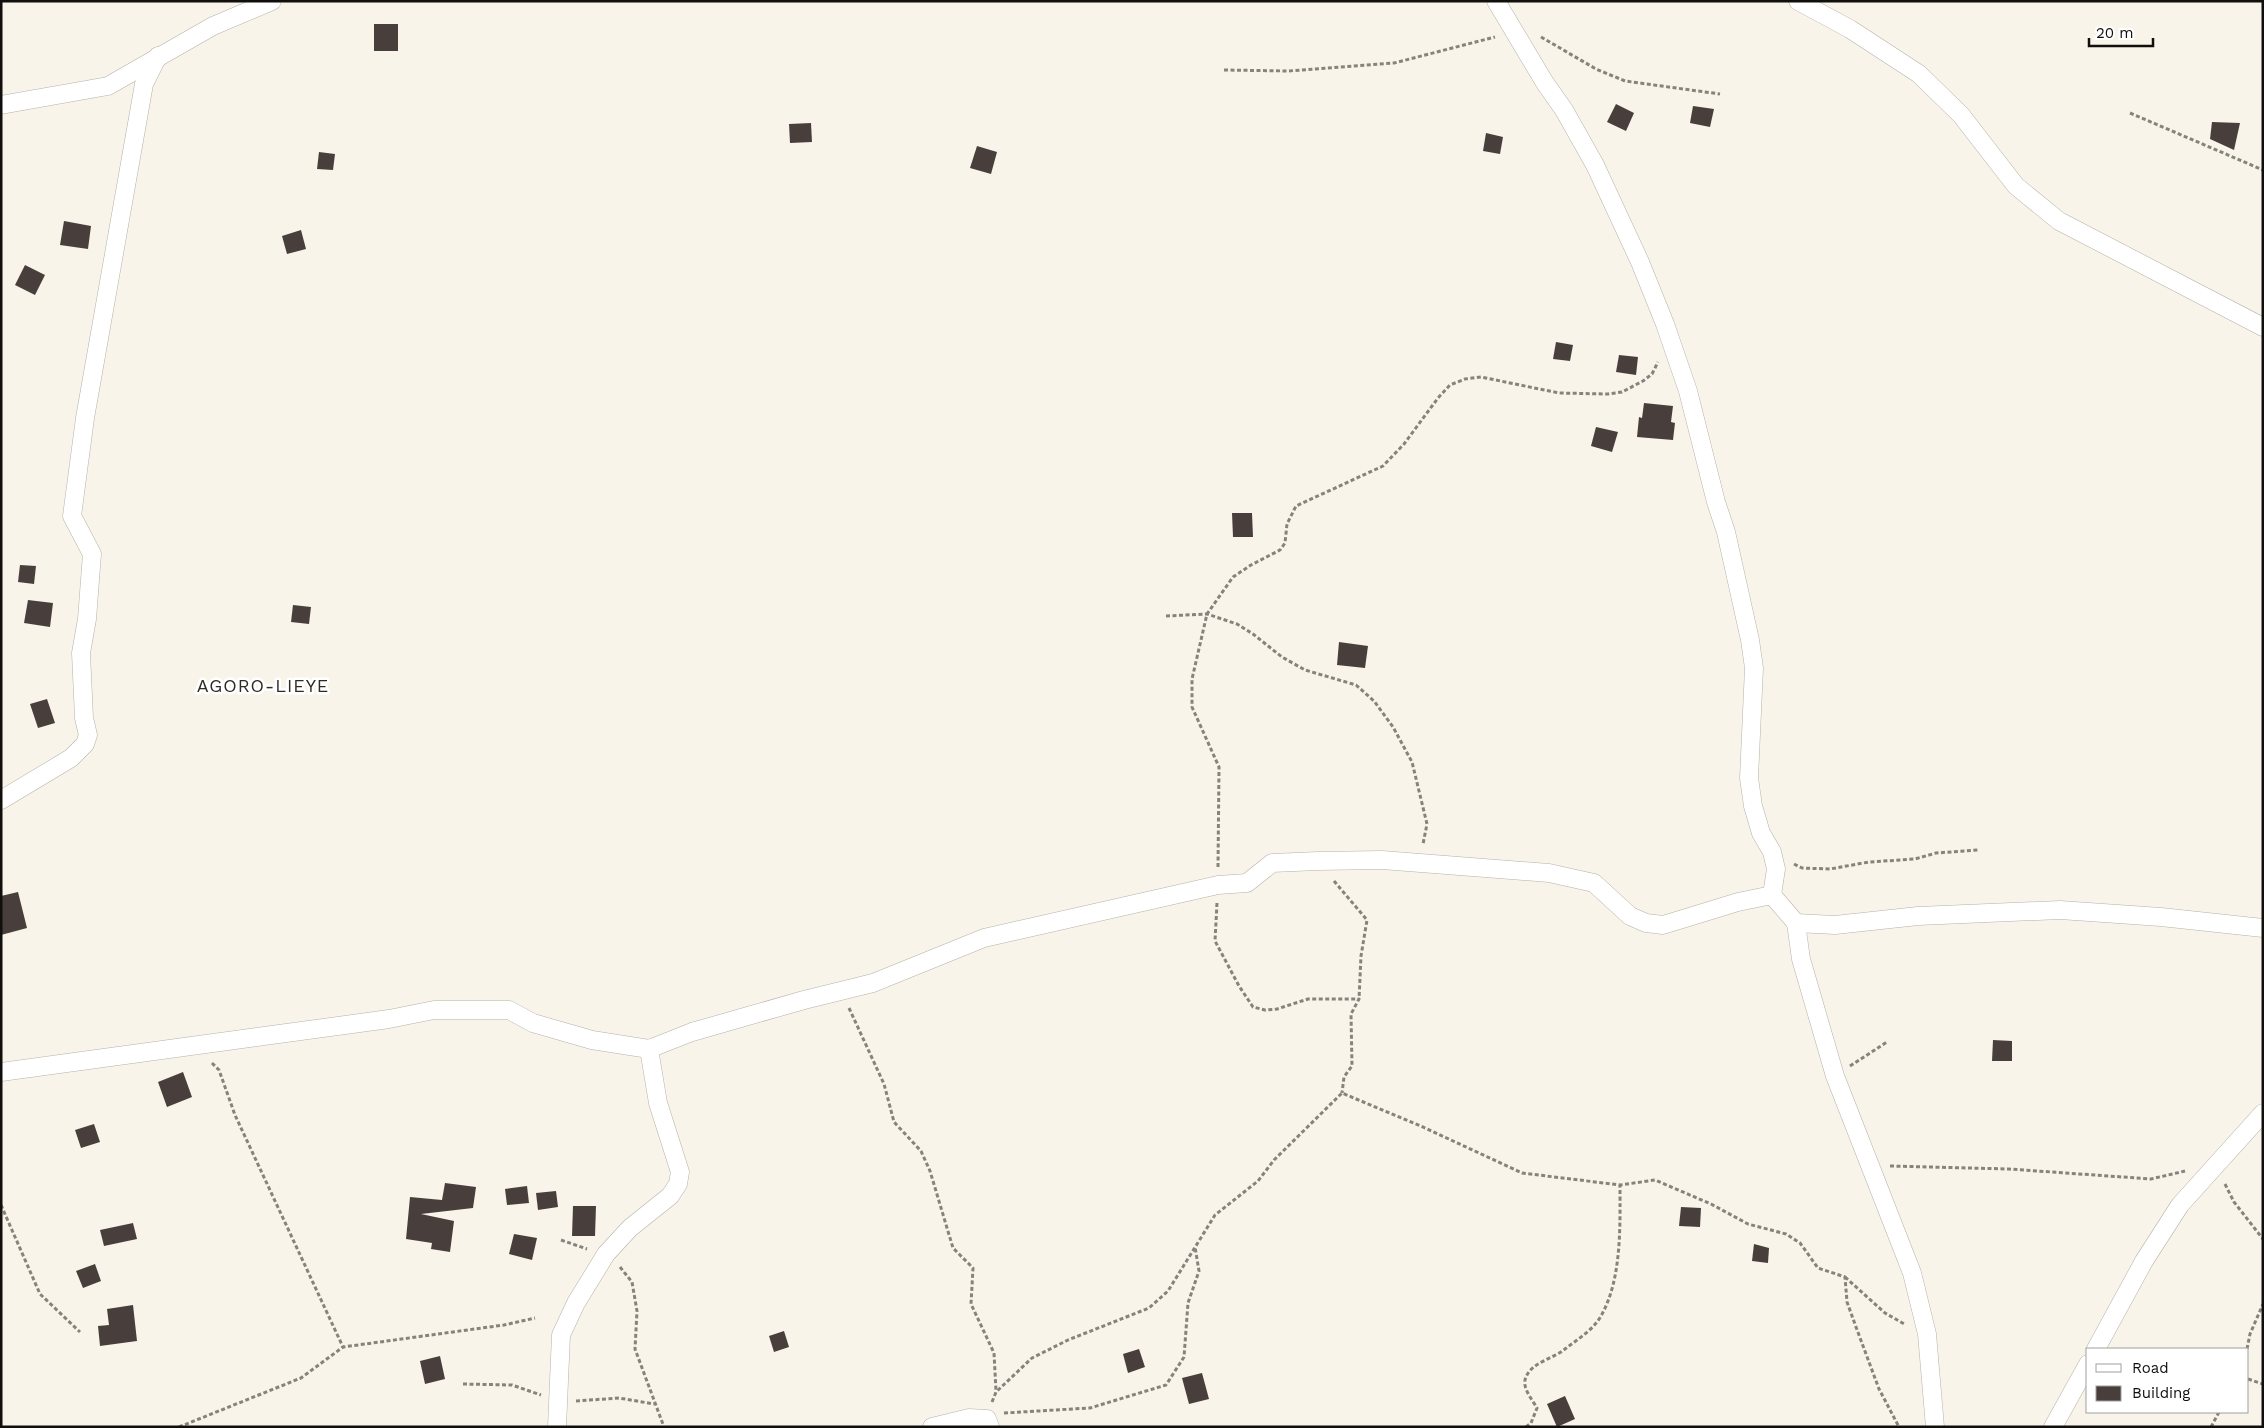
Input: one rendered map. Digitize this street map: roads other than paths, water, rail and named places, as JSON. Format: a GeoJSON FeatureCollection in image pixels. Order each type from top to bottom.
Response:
{"type":"FeatureCollection","features":[{"type":"Feature","properties":{"kind":"street"},"geometry":{"type":"LineString","coordinates":[[1,104],[108,86],[213,26],[272,1]]}},
{"type":"Feature","properties":{"kind":"street"},"geometry":{"type":"LineString","coordinates":[[1496,1],[1545,83],[1564,110],[1595,165],[1640,262],[1665,324],[1688,391],[1716,502],[1726,532],[1750,640],[1754,668],[1749,778],[1758,824],[1772,852],[1776,870],[1772,896]]}},
{"type":"Feature","properties":{"kind":"street"},"geometry":{"type":"LineString","coordinates":[[1798,1],[1850,29],[1919,74],[1961,115],[2016,186],[2059,221],[2263,327]]}},
{"type":"Feature","properties":{"kind":"street"},"geometry":{"type":"LineString","coordinates":[[1,800],[71,758],[85,744],[88,735],[84,718],[81,653],[87,619],[92,554],[72,516],[88,399],[144,84],[158,56]]}},
{"type":"Feature","properties":{"kind":"street"},"geometry":{"type":"LineString","coordinates":[[1,1072],[389,1019],[434,1010],[509,1010],[534,1023],[592,1040],[649,1049],[692,1032],[873,983],[984,938],[1218,885],[1248,883],[1272,863],[1382,860],[1548,873],[1581,879],[1594,884],[1630,916],[1646,923],[1663,925],[1738,902],[1772,896]]}},
{"type":"Feature","properties":{"kind":"street"},"geometry":{"type":"LineString","coordinates":[[1772,896],[1796,923],[1801,959],[1835,1076],[1912,1273],[1927,1334],[1935,1427]]}},
{"type":"Feature","properties":{"kind":"street"},"geometry":{"type":"LineString","coordinates":[[1796,923],[1835,925],[1918,916],[2060,910],[2161,917],[2263,928]]}},
{"type":"Feature","properties":{"kind":"street"},"geometry":{"type":"LineString","coordinates":[[557,1427],[561,1335],[576,1303],[606,1254],[630,1228],[670,1196],[678,1184],[680,1172],[658,1103],[649,1049]]}},
{"type":"Feature","properties":{"kind":"street"},"geometry":{"type":"LineString","coordinates":[[2097,1348],[2140,1269],[2180,1205],[2216,1162],[2263,1113]]}},
{"type":"Feature","properties":{"kind":"street"},"geometry":{"type":"LineString","coordinates":[[2053,1427],[2086,1368]]}},
{"type":"Feature","properties":{"kind":"street"},"geometry":{"type":"LineString","coordinates":[[932,1427],[968,1418],[989,1423]]}},
{"type":"Feature","properties":{"kind":"district","name":"AGORO-LIEYE"},"geometry":{"type":"Point","coordinates":[263,686]}}]}
